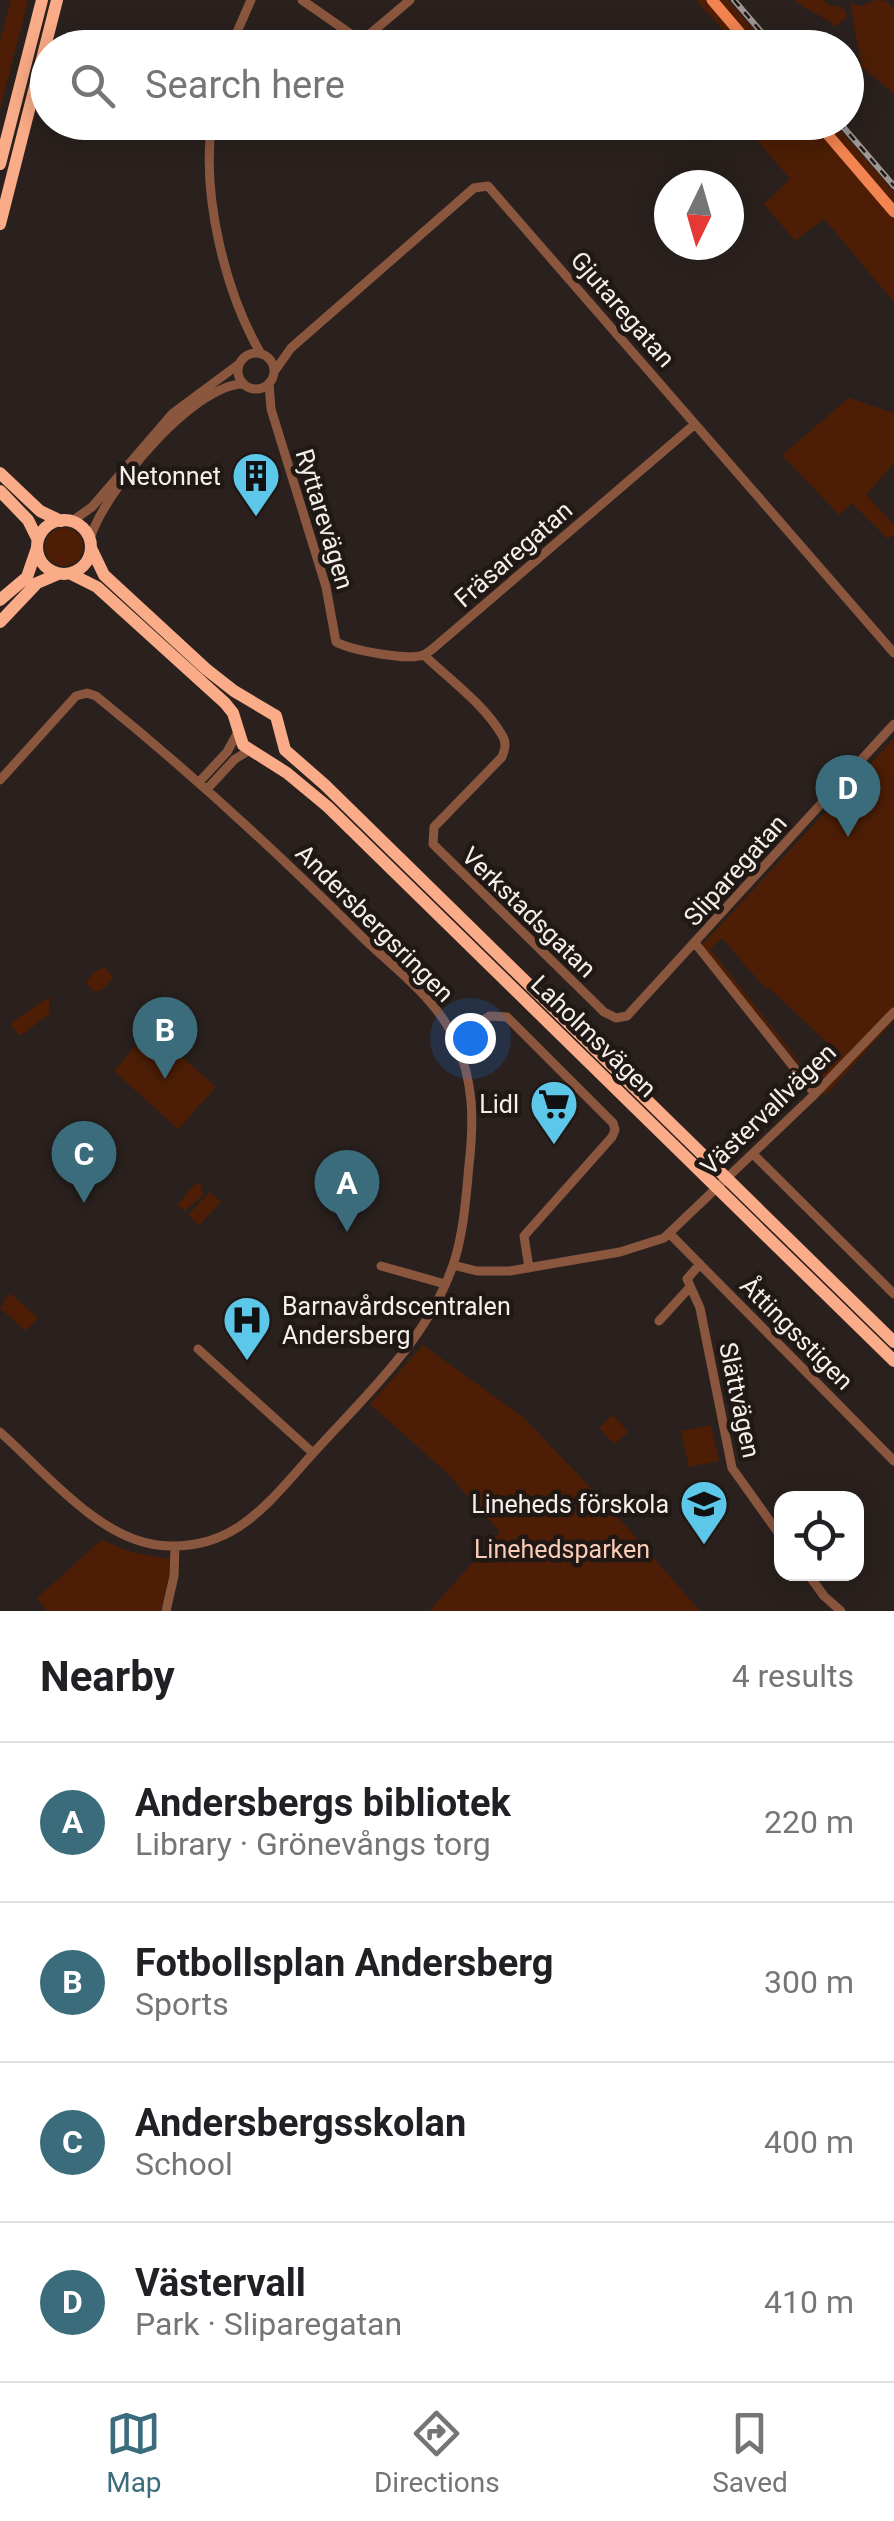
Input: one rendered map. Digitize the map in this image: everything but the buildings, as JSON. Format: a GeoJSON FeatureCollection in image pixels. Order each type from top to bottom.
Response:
{"type":"FeatureCollection","features":[{"type":"Feature","properties":{"kind":"highway"},"geometry":{"type":"LineString","coordinates":[[34,30],[42,0]]}},
{"type":"Feature","properties":{"kind":"highway"},"geometry":{"type":"LineString","coordinates":[[49,30],[57,0]]}},
{"type":"Feature","properties":{"kind":"highway"},"geometry":{"type":"LineString","coordinates":[[0,164],[30,47]]}},
{"type":"Feature","properties":{"kind":"highway"},"geometry":{"type":"LineString","coordinates":[[0,224],[30,106]]}},
{"type":"Feature","properties":{"kind":"highway","name":"Laholmsvägen"},"geometry":{"type":"LineString","coordinates":[[0,473],[40,511],[83,528],[104,575],[234,691],[272,713],[280,724],[284,750],[894,1342]]}},
{"type":"Feature","properties":{"kind":"highway","name":"Laholmsvägen"},"geometry":{"type":"LineString","coordinates":[[0,491],[28,520],[41,562],[97,587],[225,703],[233,713],[243,745],[328,807],[894,1361]]}},
{"type":"Feature","properties":{"kind":"highway"},"geometry":{"type":"LineString","coordinates":[[0,600],[27,577],[46,527],[66,521]]}},
{"type":"Feature","properties":{"kind":"highway"},"geometry":{"type":"LineString","coordinates":[[0,622],[38,583],[85,564],[91,544]]}},
{"type":"Feature","properties":{"kind":"highway"},"geometry":{"type":"LineString","coordinates":[[253,751],[270,746],[281,734]]}},
{"type":"Feature","properties":{"kind":"main road"},"geometry":{"type":"LineString","coordinates":[[712,0],[738,30]]}},
{"type":"Feature","properties":{"kind":"main road"},"geometry":{"type":"LineString","coordinates":[[832,140],[894,212]]}},
{"type":"Feature","properties":{"kind":"street"},"geometry":{"type":"LineString","coordinates":[[238,30],[251,0]]}},
{"type":"Feature","properties":{"kind":"street"},"geometry":{"type":"LineString","coordinates":[[302,0],[345,30]]}},
{"type":"Feature","properties":{"kind":"street"},"geometry":{"type":"LineString","coordinates":[[375,30],[410,0]]}},
{"type":"Feature","properties":{"kind":"street"},"geometry":{"type":"LineString","coordinates":[[211,140],[214,213],[243,318],[274,372]]}},
{"type":"Feature","properties":{"kind":"street","name":"Gjutaregatan"},"geometry":{"type":"LineString","coordinates":[[274,372],[291,348],[474,188],[488,186],[894,654]]}},
{"type":"Feature","properties":{"kind":"street"},"geometry":{"type":"LineString","coordinates":[[91,544],[104,506],[176,420],[217,390],[244,384],[238,375],[243,360],[243,318]]}},
{"type":"Feature","properties":{"kind":"street","name":"Gjutaregatan"},"geometry":{"type":"LineString","coordinates":[[264,355],[291,348]]}},
{"type":"Feature","properties":{"kind":"street"},"geometry":{"type":"LineString","coordinates":[[66,521],[92,507],[173,413],[243,360],[264,355]]}},
{"type":"Feature","properties":{"kind":"street","name":"Ryttarevägen"},"geometry":{"type":"LineString","coordinates":[[274,372],[269,383],[270,409],[332,610],[336,642],[398,655],[424,655]]}},
{"type":"Feature","properties":{"kind":"street"},"geometry":{"type":"LineString","coordinates":[[254,389],[269,383]]}},
{"type":"Feature","properties":{"kind":"street","name":"Ryttarevägen"},"geometry":{"type":"LineString","coordinates":[[244,384],[254,389],[270,409]]}},
{"type":"Feature","properties":{"kind":"street","name":"Fräsaregatan"},"geometry":{"type":"LineString","coordinates":[[424,655],[695,424]]}},
{"type":"Feature","properties":{"kind":"street","name":"Verkstadsgatan"},"geometry":{"type":"LineString","coordinates":[[424,655],[490,721],[503,736],[506,748],[502,757],[434,827],[431,840],[437,851],[604,1012],[616,1018],[628,1016],[695,944]]}},
{"type":"Feature","properties":{"kind":"street","name":"Andersbergsringen"},"geometry":{"type":"LineString","coordinates":[[0,780],[74,698],[87,693],[96,696],[204,784],[422,994],[454,1036],[468,1076],[474,1117],[463,1220],[446,1284],[428,1318],[404,1351],[251,1521],[212,1540],[175,1546],[147,1543],[110,1529],[0,1432]]}},
{"type":"Feature","properties":{"kind":"street","name":"Sliparegatan"},"geometry":{"type":"LineString","coordinates":[[815,1094],[695,944],[894,724]]}},
{"type":"Feature","properties":{"kind":"street"},"geometry":{"type":"LineString","coordinates":[[204,784],[238,732]]}},
{"type":"Feature","properties":{"kind":"street"},"geometry":{"type":"LineString","coordinates":[[204,784],[234,759],[253,751]]}},
{"type":"Feature","properties":{"kind":"street","name":"Västervallvägen"},"geometry":{"type":"LineString","coordinates":[[670,1234],[894,1012]]}},
{"type":"Feature","properties":{"kind":"street"},"geometry":{"type":"LineString","coordinates":[[454,1036],[490,1016],[507,1017],[613,1123],[612,1137],[524,1236],[529,1268]]}},
{"type":"Feature","properties":{"kind":"street"},"geometry":{"type":"LineString","coordinates":[[753,1154],[894,1294]]}},
{"type":"Feature","properties":{"kind":"street"},"geometry":{"type":"LineString","coordinates":[[452,1266],[490,1272],[529,1268],[641,1247],[670,1234]]}},
{"type":"Feature","properties":{"kind":"street","name":"Åttingsstigen"},"geometry":{"type":"LineString","coordinates":[[670,1234],[894,1461]]}},
{"type":"Feature","properties":{"kind":"street"},"geometry":{"type":"LineString","coordinates":[[658,1320],[690,1287],[688,1279],[700,1264]]}},
{"type":"Feature","properties":{"kind":"street"},"geometry":{"type":"LineString","coordinates":[[381,1266],[446,1284]]}},
{"type":"Feature","properties":{"kind":"street","name":"Slättvägen"},"geometry":{"type":"LineString","coordinates":[[690,1287],[700,1308],[732,1468],[774,1527]]}},
{"type":"Feature","properties":{"kind":"street"},"geometry":{"type":"LineString","coordinates":[[198,1349],[313,1453]]}},
{"type":"Feature","properties":{"kind":"street"},"geometry":{"type":"LineString","coordinates":[[166,1611],[174,1576],[175,1546]]}},
{"type":"Feature","properties":{"kind":"street"},"geometry":{"type":"LineString","coordinates":[[813,1581],[841,1611]]}},
{"type":"Feature","properties":{"kind":"green space"},"geometry":{"type":"Polygon","coordinates":[[[11,0],[28,0],[0,109],[0,41],[11,0]]]}},
{"type":"Feature","properties":{"kind":"green space"},"geometry":{"type":"Polygon","coordinates":[[[696,0],[728,0],[755,30],[723,30],[696,0]]]}},
{"type":"Feature","properties":{"kind":"green space"},"geometry":{"type":"Polygon","coordinates":[[[793,0],[824,0],[828,5],[843,7],[847,17],[834,27],[793,0]]]}},
{"type":"Feature","properties":{"kind":"green space"},"geometry":{"type":"Polygon","coordinates":[[[876,0],[886,1],[894,9],[894,94],[864,69],[864,30],[855,30],[850,4],[861,6],[876,0]]]}},
{"type":"Feature","properties":{"kind":"green space"},"geometry":{"type":"Polygon","coordinates":[[[757,140],[849,140],[894,192],[894,302],[824,219],[795,241],[764,204],[790,179],[757,140]]]}},
{"type":"Feature","properties":{"kind":"green space"},"geometry":{"type":"Polygon","coordinates":[[[849,398],[894,413],[894,463],[866,495],[894,525],[894,534],[888,539],[852,503],[839,515],[782,455],[849,398]]]}},
{"type":"Feature","properties":{"kind":"green space"},"geometry":{"type":"Polygon","coordinates":[[[64,528],[78,533],[83,547],[78,561],[64,566],[50,561],[45,547],[50,533],[64,528]]]}},
{"type":"Feature","properties":{"kind":"green space"},"geometry":{"type":"Polygon","coordinates":[[[894,738],[894,1020],[825,1096],[701,946],[894,738]],[[722,938],[710,949],[810,1075],[836,1051],[764,987],[722,938]]]}},
{"type":"Feature","properties":{"kind":"green space"},"geometry":{"type":"Polygon","coordinates":[[[105,967],[113,978],[101,991],[93,991],[86,983],[93,973],[105,967]]]}},
{"type":"Feature","properties":{"kind":"green space"},"geometry":{"type":"Polygon","coordinates":[[[49,997],[49,1014],[20,1036],[10,1024],[49,997]]]}},
{"type":"Feature","properties":{"kind":"green space"},"geometry":{"type":"Polygon","coordinates":[[[151,1029],[216,1087],[178,1129],[114,1071],[151,1029]]]}},
{"type":"Feature","properties":{"kind":"green space"},"geometry":{"type":"Polygon","coordinates":[[[196,1183],[201,1185],[203,1195],[185,1211],[177,1205],[196,1183]]]}},
{"type":"Feature","properties":{"kind":"green space"},"geometry":{"type":"Polygon","coordinates":[[[210,1192],[221,1202],[199,1225],[188,1215],[210,1192]]]}},
{"type":"Feature","properties":{"kind":"green space"},"geometry":{"type":"Polygon","coordinates":[[[10,1293],[38,1318],[26,1331],[0,1308],[10,1293]]]}},
{"type":"Feature","properties":{"kind":"green space","name":"Linehedsparken"},"geometry":{"type":"Polygon","coordinates":[[[423,1345],[523,1417],[700,1611],[429,1611],[500,1532],[446,1472],[370,1404],[423,1345]]]}},
{"type":"Feature","properties":{"kind":"green space"},"geometry":{"type":"Polygon","coordinates":[[[613,1415],[628,1432],[614,1444],[599,1428],[613,1415]]]}},
{"type":"Feature","properties":{"kind":"green space"},"geometry":{"type":"Polygon","coordinates":[[[711,1425],[719,1461],[689,1467],[681,1431],[711,1425]]]}},
{"type":"Feature","properties":{"kind":"green space"},"geometry":{"type":"Polygon","coordinates":[[[101,1540],[131,1552],[169,1559],[161,1611],[47,1611],[37,1598],[101,1540]]]}},
{"type":"Feature","properties":{"kind":"railway"},"geometry":{"type":"LineString","coordinates":[[734,0],[760,30]]}},
{"type":"Feature","properties":{"kind":"railway"},"geometry":{"type":"LineString","coordinates":[[854,140],[894,186]]}},
{"type":"Feature","properties":{"kind":"place","name":"Netonnet"},"geometry":{"type":"Point","coordinates":[256,518]}},
{"type":"Feature","properties":{"kind":"place","name":"Västervall"},"geometry":{"type":"Point","coordinates":[848,837]}},
{"type":"Feature","properties":{"kind":"place","name":"Fotbollsplan Andersberg"},"geometry":{"type":"Point","coordinates":[165,1079]}},
{"type":"Feature","properties":{"kind":"place","name":"Lidl"},"geometry":{"type":"Point","coordinates":[554,1146]}},
{"type":"Feature","properties":{"kind":"place","name":"Andersbergsskolan"},"geometry":{"type":"Point","coordinates":[84,1203]}},
{"type":"Feature","properties":{"kind":"place","name":"Andersbergs bibliotek"},"geometry":{"type":"Point","coordinates":[347,1232]}},
{"type":"Feature","properties":{"kind":"place","name":"Barnavårdscentralen Andersberg"},"geometry":{"type":"Point","coordinates":[247,1362]}},
{"type":"Feature","properties":{"kind":"place","name":"Lineheds förskola"},"geometry":{"type":"Point","coordinates":[704,1546]}}]}
